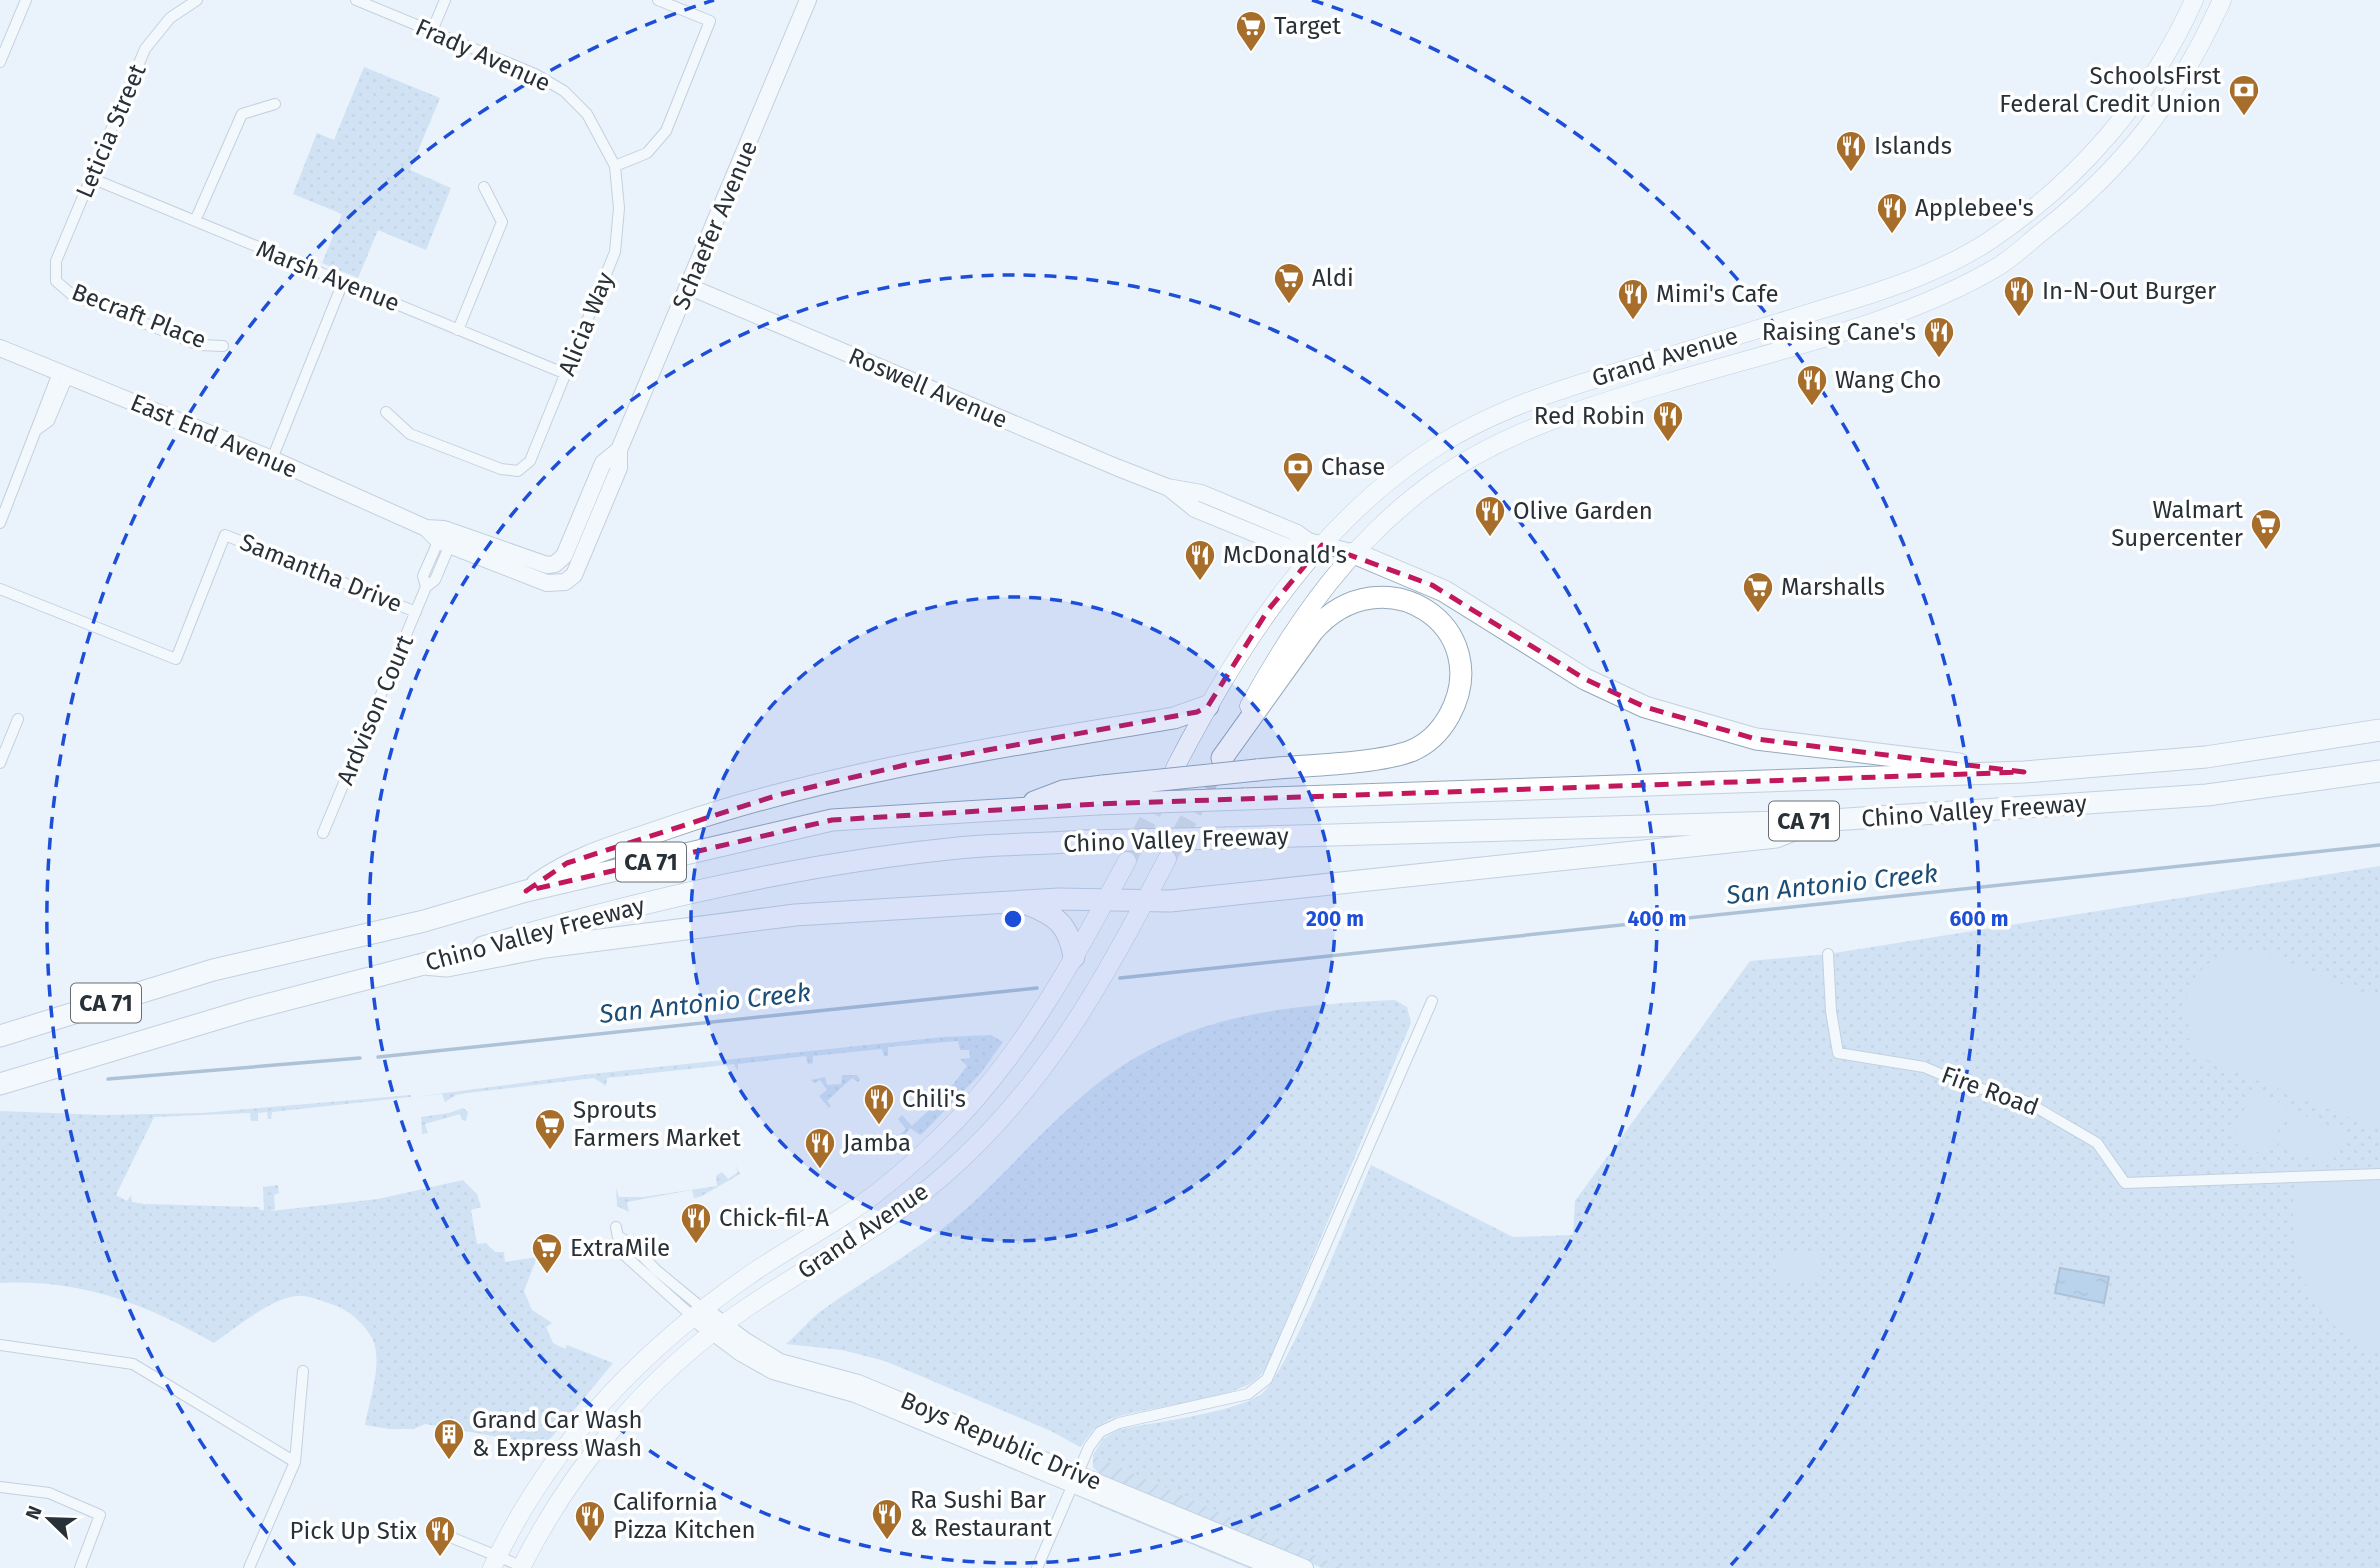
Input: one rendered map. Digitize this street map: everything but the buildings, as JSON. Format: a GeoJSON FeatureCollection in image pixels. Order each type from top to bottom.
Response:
{"type":"FeatureCollection","features":[{"type":"Feature","properties":{"kind":"highway"},"geometry":{"type":"LineString","coordinates":[[1354,553],[1444,591],[1585,679],[1645,707],[1756,739],[2024,772]]}},
{"type":"Feature","properties":{"kind":"highway"},"geometry":{"type":"LineString","coordinates":[[1100,795],[1257,770],[1382,758],[1409,751],[1428,742],[1444,726],[1460,687],[1459,656],[1448,632],[1432,614],[1410,601],[1380,595],[1345,605],[1327,616],[1313,631],[1220,761]]}},
{"type":"Feature","properties":{"kind":"highway"},"geometry":{"type":"LineString","coordinates":[[526,891],[567,863],[707,815],[778,795],[959,754],[1174,718],[1208,706]]}},
{"type":"Feature","properties":{"kind":"highway","name":"Chino Valley Freeway"},"geometry":{"type":"LineString","coordinates":[[0,1036],[213,970],[424,921],[526,891],[832,820],[1021,808],[1100,795],[1244,799],[2024,772],[2206,757],[2380,730]]}},
{"type":"Feature","properties":{"kind":"highway","name":"Chino Valley Freeway"},"geometry":{"type":"LineString","coordinates":[[0,1084],[247,1010],[424,964],[594,915],[725,886],[898,855],[960,848],[1086,841],[1816,821],[2207,795],[2380,771]]}},
{"type":"Feature","properties":{"kind":"highway"},"geometry":{"type":"LineString","coordinates":[[424,964],[447,967],[545,947],[795,915],[1022,901],[1170,901],[1776,837],[1816,821]]}},
{"type":"Feature","properties":{"kind":"highway"},"geometry":{"type":"LineString","coordinates":[[1022,901],[1062,922],[1069,933],[1074,957]]}},
{"type":"Feature","properties":{"kind":"main road","name":"Schaefer Avenue"},"geometry":{"type":"LineString","coordinates":[[556,584],[574,575],[619,468],[619,450],[690,288],[808,0]]}},
{"type":"Feature","properties":{"kind":"main road","name":"Grand Avenue"},"geometry":{"type":"LineString","coordinates":[[1175,768],[1208,706],[1268,610],[1315,543],[1422,456],[1494,415],[1574,385],[1872,294],[1934,269],[1988,242],[2071,176],[2136,104],[2175,43],[2194,0]]}},
{"type":"Feature","properties":{"kind":"main road","name":"Grand Avenue"},"geometry":{"type":"LineString","coordinates":[[1220,761],[1298,623],[1354,553],[1436,480],[1513,438],[1611,399],[1878,319],[1942,294],[2000,265],[2087,196],[2156,120],[2197,56],[2222,0]]}},
{"type":"Feature","properties":{"kind":"main road","name":"Roswell Avenue"},"geometry":{"type":"LineString","coordinates":[[690,288],[1167,487],[1195,509],[1290,548],[1315,543],[1354,553]]}},
{"type":"Feature","properties":{"kind":"main road","name":"East End Avenue"},"geometry":{"type":"LineString","coordinates":[[0,348],[272,460],[556,584]]}},
{"type":"Feature","properties":{"kind":"main road","name":"Schaefer Avenue"},"geometry":{"type":"LineString","coordinates":[[555,564],[564,556],[603,463],[619,450]]}},
{"type":"Feature","properties":{"kind":"main road","name":"East End Avenue"},"geometry":{"type":"LineString","coordinates":[[447,537],[547,565],[555,564]]}},
{"type":"Feature","properties":{"kind":"main road","name":"Grand Avenue"},"geometry":{"type":"LineString","coordinates":[[522,1567],[556,1506],[610,1433],[664,1376],[719,1328],[888,1218],[941,1178],[1022,1095],[1083,1014],[1167,859]]}},
{"type":"Feature","properties":{"kind":"main road","name":"Grand Avenue"},"geometry":{"type":"LineString","coordinates":[[495,1562],[544,1479],[594,1412],[635,1367],[697,1312],[761,1267],[851,1211],[915,1160],[991,1083],[1038,1018],[1126,861]]}},
{"type":"Feature","properties":{"kind":"main road","name":"Boys Republic Drive"},"geometry":{"type":"LineString","coordinates":[[697,1312],[719,1328],[780,1362],[859,1382],[1274,1568]]}},
{"type":"Feature","properties":{"kind":"main road","name":"Boys Republic Drive"},"geometry":{"type":"LineString","coordinates":[[1075,1479],[1305,1568]]}},
{"type":"Feature","properties":{"kind":"street"},"geometry":{"type":"LineString","coordinates":[[0,62],[26,0]]}},
{"type":"Feature","properties":{"kind":"street","name":"Leticia Street"},"geometry":{"type":"LineString","coordinates":[[56,281],[57,261],[145,50],[170,18],[197,0]]}},
{"type":"Feature","properties":{"kind":"street","name":"Frady Avenue"},"geometry":{"type":"LineString","coordinates":[[356,0],[535,74],[564,91],[587,114],[615,166]]}},
{"type":"Feature","properties":{"kind":"street"},"geometry":{"type":"LineString","coordinates":[[432,31],[445,0]]}},
{"type":"Feature","properties":{"kind":"street"},"geometry":{"type":"LineString","coordinates":[[615,166],[647,153],[666,131],[710,21],[658,0]]}},
{"type":"Feature","properties":{"kind":"street"},"geometry":{"type":"LineString","coordinates":[[195,222],[242,114],[275,104]]}},
{"type":"Feature","properties":{"kind":"street","name":"Alicia Way"},"geometry":{"type":"LineString","coordinates":[[386,412],[410,434],[500,469],[518,471],[530,461],[615,252],[620,208],[615,166]]}},
{"type":"Feature","properties":{"kind":"street","name":"Marsh Avenue"},"geometry":{"type":"LineString","coordinates":[[91,177],[566,374]]}},
{"type":"Feature","properties":{"kind":"street"},"geometry":{"type":"LineString","coordinates":[[458,330],[502,222],[484,187]]}},
{"type":"Feature","properties":{"kind":"street","name":"Becraft Place"},"geometry":{"type":"LineString","coordinates":[[56,281],[71,293],[199,345],[223,346]]}},
{"type":"Feature","properties":{"kind":"street"},"geometry":{"type":"LineString","coordinates":[[272,460],[343,282]]}},
{"type":"Feature","properties":{"kind":"street"},"geometry":{"type":"LineString","coordinates":[[0,523],[38,429],[40,417],[63,374]]}},
{"type":"Feature","properties":{"kind":"street","name":"Samantha Drive"},"geometry":{"type":"LineString","coordinates":[[0,589],[176,659],[226,535],[416,612]]}},
{"type":"Feature","properties":{"kind":"street","name":"Ardvison Court"},"geometry":{"type":"LineString","coordinates":[[324,833],[426,587],[424,576],[447,537]]}},
{"type":"Feature","properties":{"kind":"street"},"geometry":{"type":"LineString","coordinates":[[0,763],[18,719]]}},
{"type":"Feature","properties":{"kind":"street","name":"Fire Road"},"geometry":{"type":"LineString","coordinates":[[1828,954],[1831,1011],[1838,1052],[1923,1067],[1964,1084],[2025,1101],[2097,1143],[2125,1183],[2380,1174]]}},
{"type":"Feature","properties":{"kind":"street"},"geometry":{"type":"LineString","coordinates":[[1037,1568],[1092,1441],[1111,1426],[1248,1394],[1267,1378],[1432,1002]]}},
{"type":"Feature","properties":{"kind":"street"},"geometry":{"type":"LineString","coordinates":[[617,1232],[697,1312]]}},
{"type":"Feature","properties":{"kind":"street"},"geometry":{"type":"LineString","coordinates":[[0,1345],[133,1364],[295,1462]]}},
{"type":"Feature","properties":{"kind":"street"},"geometry":{"type":"LineString","coordinates":[[249,1568],[295,1462],[303,1371]]}},
{"type":"Feature","properties":{"kind":"street"},"geometry":{"type":"LineString","coordinates":[[0,1487],[49,1493],[100,1515],[80,1568]]}},
{"type":"Feature","properties":{"kind":"street"},"geometry":{"type":"LineString","coordinates":[[443,1534],[495,1562],[522,1567]]}},
{"type":"Feature","properties":{"kind":"highlighted area"},"geometry":{"type":"Polygon","coordinates":[[[1322,545],[1432,585],[1585,679],[1645,707],[1756,739],[2024,772],[1097,804],[832,820],[526,891],[567,863],[778,795],[905,765],[1197,712],[1208,706],[1268,610],[1322,545]]]}},
{"type":"Feature","properties":{"kind":"shaded area"},"geometry":{"type":"Polygon","coordinates":[[[364,67],[440,98],[410,170],[451,188],[426,250],[378,230],[358,278],[322,263],[342,214],[293,194],[317,133],[334,140],[364,67]]]}},
{"type":"Feature","properties":{"kind":"shaded area"},"geometry":{"type":"Polygon","coordinates":[[[2380,866],[2380,1568],[1344,1568],[1093,1455],[1103,1439],[1120,1429],[1213,1412],[1260,1395],[1272,1382],[1302,1325],[1371,1165],[1513,1237],[1573,1235],[1575,1201],[1750,961],[1828,954],[2380,866]]]}},
{"type":"Feature","properties":{"kind":"shaded area"},"geometry":{"type":"Polygon","coordinates":[[[2237,950],[2260,950],[2380,1000],[2380,1130],[2182,1050],[2185,1039],[2193,1042],[2186,1011],[2191,984],[2208,964],[2237,950]]]}},
{"type":"Feature","properties":{"kind":"shaded area"},"geometry":{"type":"Polygon","coordinates":[[[1395,1000],[1407,1007],[1411,1023],[1269,1361],[1254,1381],[1242,1388],[1110,1419],[1094,1429],[1080,1447],[1051,1431],[885,1361],[842,1350],[786,1344],[821,1311],[952,1221],[1078,1100],[1114,1072],[1151,1049],[1227,1020],[1308,1006],[1395,1000]]]}},
{"type":"Feature","properties":{"kind":"shaded area"},"geometry":{"type":"Polygon","coordinates":[[[991,1035],[1003,1042],[980,1074],[924,1132],[920,1135],[910,1128],[901,1140],[898,1137],[906,1129],[898,1119],[902,1115],[912,1126],[941,1099],[937,1090],[945,1095],[967,1066],[960,1059],[970,1058],[969,1050],[960,1050],[958,1041],[888,1047],[888,1056],[884,1056],[882,1049],[813,1056],[813,1063],[808,1064],[806,1056],[738,1064],[738,1072],[734,1064],[607,1078],[606,1086],[594,1078],[467,1093],[456,1095],[445,1102],[442,1094],[415,1097],[582,1075],[943,1037],[991,1035]]]}},
{"type":"Feature","properties":{"kind":"shaded area"},"geometry":{"type":"Polygon","coordinates":[[[842,1075],[857,1075],[860,1080],[858,1082],[852,1078],[827,1101],[831,1106],[829,1108],[819,1096],[827,1090],[820,1080],[814,1083],[811,1080],[825,1077],[827,1085],[841,1084],[842,1075]]]}},
{"type":"Feature","properties":{"kind":"shaded area"},"geometry":{"type":"Polygon","coordinates":[[[2251,1091],[2288,1106],[2268,1156],[2231,1142],[2251,1091]]]}},
{"type":"Feature","properties":{"kind":"shaded area"},"geometry":{"type":"Polygon","coordinates":[[[411,1095],[272,1112],[271,1119],[268,1119],[267,1112],[258,1113],[258,1121],[251,1121],[250,1113],[154,1117],[116,1195],[127,1201],[131,1195],[132,1202],[144,1204],[259,1207],[264,1210],[263,1187],[278,1185],[279,1193],[274,1195],[275,1209],[271,1211],[378,1199],[463,1180],[477,1194],[481,1207],[471,1210],[477,1244],[486,1243],[495,1252],[504,1252],[505,1262],[537,1257],[524,1291],[532,1310],[552,1323],[546,1327],[553,1343],[565,1349],[567,1345],[613,1363],[536,1456],[493,1436],[425,1424],[414,1429],[365,1425],[376,1371],[376,1350],[362,1324],[340,1307],[303,1296],[281,1300],[214,1343],[163,1317],[112,1297],[58,1285],[0,1283],[0,1111],[102,1115],[202,1113],[411,1095]]]}},
{"type":"Feature","properties":{"kind":"shaded area"},"geometry":{"type":"Polygon","coordinates":[[[463,1108],[468,1112],[466,1121],[462,1120],[460,1114],[425,1124],[428,1133],[422,1134],[421,1117],[463,1108]]]}},
{"type":"Feature","properties":{"kind":"shaded area"},"geometry":{"type":"Polygon","coordinates":[[[2293,1111],[2345,1132],[2331,1166],[2278,1145],[2293,1111]]]}},
{"type":"Feature","properties":{"kind":"shaded area"},"geometry":{"type":"Polygon","coordinates":[[[735,1164],[740,1174],[700,1197],[694,1198],[692,1190],[627,1202],[629,1212],[617,1206],[616,1188],[619,1197],[643,1197],[717,1186],[716,1176],[722,1172],[728,1179],[738,1172],[735,1164]]]}},
{"type":"Feature","properties":{"kind":"shaded area"},"geometry":{"type":"Polygon","coordinates":[[[2380,1180],[2380,1353],[2355,1342],[2335,1326],[2318,1307],[2306,1285],[2298,1261],[2293,1210],[2295,1184],[2380,1180]]]}},
{"type":"Feature","properties":{"kind":"shaded area"},"geometry":{"type":"Polygon","coordinates":[[[1821,1250],[1822,1279],[1779,1282],[1777,1254],[1821,1250]]]}},
{"type":"Feature","properties":{"kind":"shaded area"},"geometry":{"type":"Polygon","coordinates":[[[1093,1455],[1344,1568],[1322,1568],[1101,1476],[1093,1467],[1093,1455]]]}},
{"type":"Feature","properties":{"kind":"shaded area"},"geometry":{"type":"Polygon","coordinates":[[[1093,1500],[1255,1568],[1248,1568],[1092,1503],[1093,1500]]]}},
{"type":"Feature","properties":{"kind":"water"},"geometry":{"type":"Polygon","coordinates":[[[2060,1268],[2109,1277],[2104,1303],[2055,1293],[2060,1268]]]}},
{"type":"Feature","properties":{"kind":"waterway","name":"San Antonio Creek"},"geometry":{"type":"LineString","coordinates":[[1120,978],[2380,845]]}},
{"type":"Feature","properties":{"kind":"waterway","name":"San Antonio Creek"},"geometry":{"type":"LineString","coordinates":[[378,1057],[1037,988]]}},
{"type":"Feature","properties":{"kind":"waterway","name":"San Antonio Creek"},"geometry":{"type":"LineString","coordinates":[[108,1079],[360,1058]]}},
{"type":"Feature","properties":{"kind":"tunnel"},"geometry":{"type":"LineString","coordinates":[[1167,859],[1217,767]]}},
{"type":"Feature","properties":{"kind":"tunnel"},"geometry":{"type":"LineString","coordinates":[[1127,861],[1162,793]]}},
{"type":"Feature","properties":{"kind":"place","name":"Target"},"geometry":{"type":"Point","coordinates":[1251,53]}},
{"type":"Feature","properties":{"kind":"place","name":"SchoolsFirst Federal Credit Union"},"geometry":{"type":"Point","coordinates":[2244,117]}},
{"type":"Feature","properties":{"kind":"place","name":"Islands"},"geometry":{"type":"Point","coordinates":[1851,173]}},
{"type":"Feature","properties":{"kind":"place","name":"Applebee's"},"geometry":{"type":"Point","coordinates":[1892,235]}},
{"type":"Feature","properties":{"kind":"place","name":"Aldi"},"geometry":{"type":"Point","coordinates":[1289,305]}},
{"type":"Feature","properties":{"kind":"place","name":"In-N-Out Burger"},"geometry":{"type":"Point","coordinates":[2019,318]}},
{"type":"Feature","properties":{"kind":"place","name":"Mimi's Cafe"},"geometry":{"type":"Point","coordinates":[1633,321]}},
{"type":"Feature","properties":{"kind":"place","name":"Raising Cane's"},"geometry":{"type":"Point","coordinates":[1939,359]}},
{"type":"Feature","properties":{"kind":"place","name":"Wang Cho"},"geometry":{"type":"Point","coordinates":[1812,407]}},
{"type":"Feature","properties":{"kind":"place","name":"Red Robin"},"geometry":{"type":"Point","coordinates":[1668,443]}},
{"type":"Feature","properties":{"kind":"place","name":"Chase"},"geometry":{"type":"Point","coordinates":[1298,494]}},
{"type":"Feature","properties":{"kind":"place","name":"Olive Garden"},"geometry":{"type":"Point","coordinates":[1490,538]}},
{"type":"Feature","properties":{"kind":"place","name":"Walmart Supercenter"},"geometry":{"type":"Point","coordinates":[2266,551]}},
{"type":"Feature","properties":{"kind":"place","name":"McDonald's"},"geometry":{"type":"Point","coordinates":[1200,582]}},
{"type":"Feature","properties":{"kind":"place","name":"Marshalls"},"geometry":{"type":"Point","coordinates":[1758,614]}},
{"type":"Feature","properties":{"kind":"place","name":"Chili's"},"geometry":{"type":"Point","coordinates":[879,1126]}},
{"type":"Feature","properties":{"kind":"place","name":"Sprouts Farmers Market"},"geometry":{"type":"Point","coordinates":[550,1151]}},
{"type":"Feature","properties":{"kind":"place","name":"Jamba"},"geometry":{"type":"Point","coordinates":[820,1170]}},
{"type":"Feature","properties":{"kind":"place","name":"Chick-fil-A"},"geometry":{"type":"Point","coordinates":[696,1245]}},
{"type":"Feature","properties":{"kind":"place","name":"ExtraMile"},"geometry":{"type":"Point","coordinates":[547,1275]}},
{"type":"Feature","properties":{"kind":"place","name":"Grand Car Wash & Express Wash"},"geometry":{"type":"Point","coordinates":[449,1461]}},
{"type":"Feature","properties":{"kind":"place","name":"Ra Sushi Bar & Restaurant"},"geometry":{"type":"Point","coordinates":[887,1541]}},
{"type":"Feature","properties":{"kind":"place","name":"California Pizza Kitchen"},"geometry":{"type":"Point","coordinates":[590,1543]}},
{"type":"Feature","properties":{"kind":"place","name":"Pick Up Stix"},"geometry":{"type":"Point","coordinates":[440,1558]}}]}
